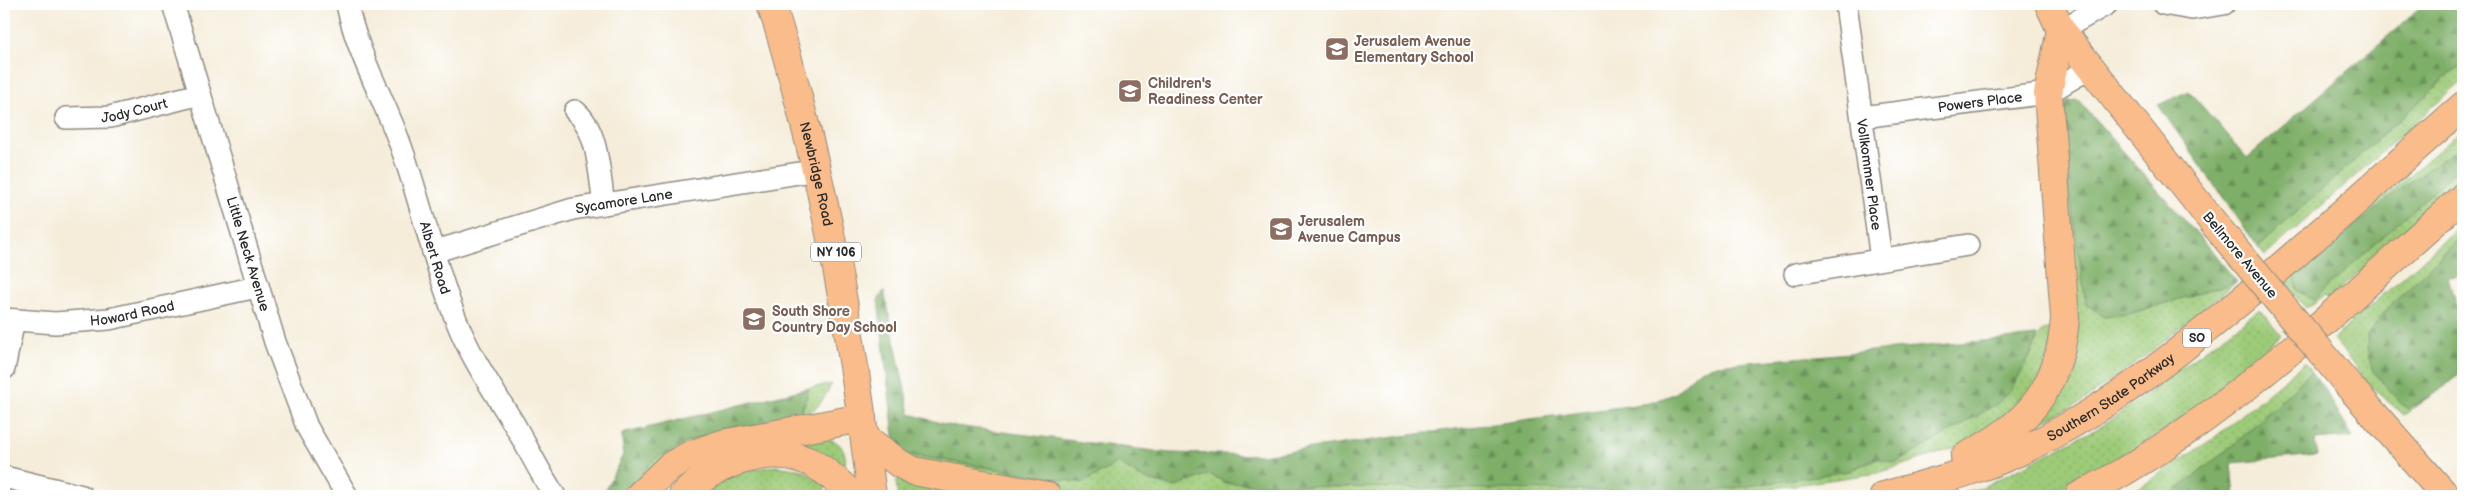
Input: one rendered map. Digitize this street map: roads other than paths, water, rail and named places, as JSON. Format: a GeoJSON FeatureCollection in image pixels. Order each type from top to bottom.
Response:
{"type":"FeatureCollection","features":[{"type":"Feature","properties":{"kind":"main road","name":"Newbridge Road"},"geometry":{"type":"LineString","coordinates":[[771,4],[781,32],[818,170],[837,258],[872,496]]}},
{"type":"Feature","properties":{"kind":"main road","name":"Bellmore Avenue"},"geometry":{"type":"LineString","coordinates":[[2050,4],[2061,30],[2216,226],[2350,388],[2446,496]]}},
{"type":"Feature","properties":{"kind":"main road"},"geometry":{"type":"LineString","coordinates":[[1884,496],[1991,444],[2009,432],[2039,398],[2052,374],[2060,350],[2065,318],[2048,93],[2061,30]]}},
{"type":"Feature","properties":{"kind":"main road","name":"Southern State Parkway"},"geometry":{"type":"LineString","coordinates":[[1884,496],[1972,470],[2029,447],[2086,417],[2134,386],[2185,349],[2284,265],[2463,106]]}},
{"type":"Feature","properties":{"kind":"main road"},"geometry":{"type":"LineString","coordinates":[[2079,496],[2138,463],[2229,400],[2463,196]]}},
{"type":"Feature","properties":{"kind":"main road"},"geometry":{"type":"LineString","coordinates":[[639,496],[653,480],[670,466],[690,455],[722,444],[863,428],[900,464],[914,470],[1047,496]]}},
{"type":"Feature","properties":{"kind":"main road"},"geometry":{"type":"LineString","coordinates":[[683,496],[692,486],[723,466],[755,457],[778,454],[804,459],[820,467],[854,496]]}},
{"type":"Feature","properties":{"kind":"street","name":"Little Neck Avenue"},"geometry":{"type":"LineString","coordinates":[[172,4],[275,342],[307,427],[346,496]]}},
{"type":"Feature","properties":{"kind":"street","name":"Albert Road"},"geometry":{"type":"LineString","coordinates":[[347,4],[356,40],[400,142],[433,252],[455,316],[472,354],[525,444],[539,472],[555,496]]}},
{"type":"Feature","properties":{"kind":"street","name":"Vollkommer Place"},"geometry":{"type":"LineString","coordinates":[[1846,4],[1881,258]]}},
{"type":"Feature","properties":{"kind":"street"},"geometry":{"type":"LineString","coordinates":[[2061,30],[2107,4]]}},
{"type":"Feature","properties":{"kind":"street"},"geometry":{"type":"LineString","coordinates":[[2163,4],[2192,9],[2224,4]]}},
{"type":"Feature","properties":{"kind":"street","name":"Powers Place"},"geometry":{"type":"LineString","coordinates":[[1862,117],[2048,93],[2090,68]]}},
{"type":"Feature","properties":{"kind":"street","name":"Jody Court"},"geometry":{"type":"LineString","coordinates":[[66,118],[110,116],[200,94]]}},
{"type":"Feature","properties":{"kind":"street"},"geometry":{"type":"LineString","coordinates":[[576,111],[583,117],[592,133],[604,204]]}},
{"type":"Feature","properties":{"kind":"street","name":"Sycamore Lane"},"geometry":{"type":"LineString","coordinates":[[433,252],[573,209],[818,170]]}},
{"type":"Feature","properties":{"kind":"street"},"geometry":{"type":"LineString","coordinates":[[1795,274],[1881,258],[1968,245]]}},
{"type":"Feature","properties":{"kind":"street","name":"Howard Road"},"geometry":{"type":"LineString","coordinates":[[9,320],[55,323],[109,319],[257,287]]}},
{"type":"Feature","properties":{"kind":"street"},"geometry":{"type":"LineString","coordinates":[[4,369],[9,320]]}},
{"type":"Feature","properties":{"kind":"street"},"geometry":{"type":"LineString","coordinates":[[4,477],[82,496]]}},
{"type":"Feature","properties":{"kind":"place","name":"Jerusalem Avenue Elementary School"},"geometry":{"type":"Point","coordinates":[1337,49]}},
{"type":"Feature","properties":{"kind":"place","name":"Children's Readiness Center"},"geometry":{"type":"Point","coordinates":[1130,91]}},
{"type":"Feature","properties":{"kind":"place","name":"Jerusalem Avenue Campus"},"geometry":{"type":"Point","coordinates":[1281,229]}},
{"type":"Feature","properties":{"kind":"place","name":"South Shore Country Day School"},"geometry":{"type":"Point","coordinates":[754,319]}}]}
